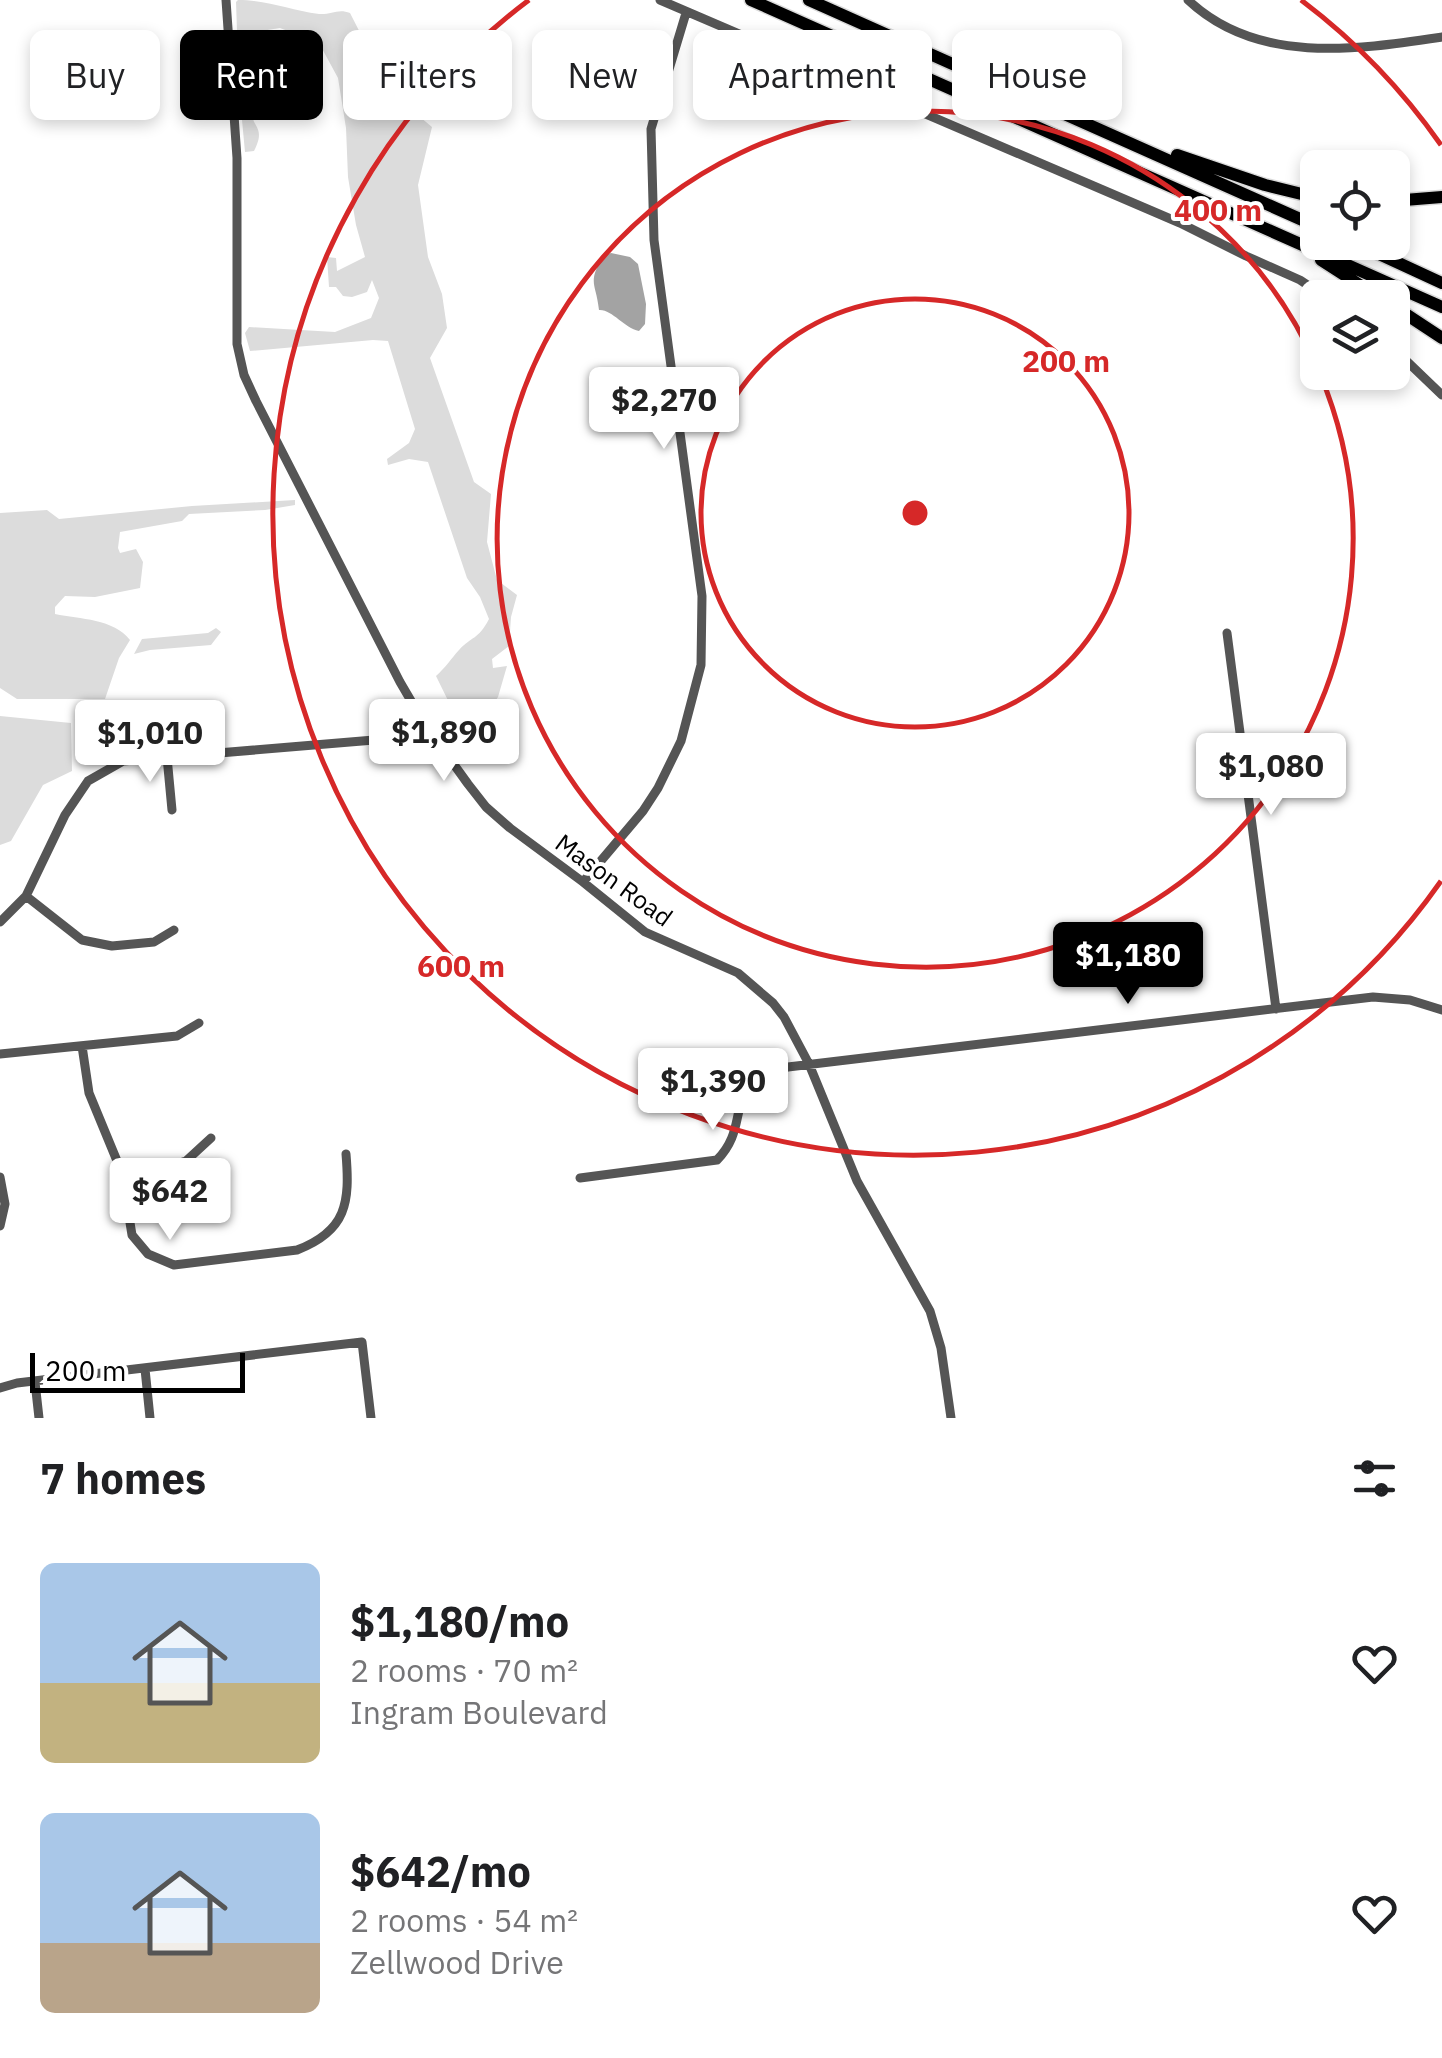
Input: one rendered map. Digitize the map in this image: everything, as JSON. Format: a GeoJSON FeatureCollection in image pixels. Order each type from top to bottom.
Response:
{"type":"FeatureCollection","features":[{"type":"Feature","properties":{"kind":"highway"},"geometry":{"type":"LineString","coordinates":[[750,0],[1442,307]]}},
{"type":"Feature","properties":{"kind":"highway"},"geometry":{"type":"LineString","coordinates":[[808,0],[1300,219]]}},
{"type":"Feature","properties":{"kind":"highway"},"geometry":{"type":"LineString","coordinates":[[1104,131],[1300,194]]}},
{"type":"Feature","properties":{"kind":"highway"},"geometry":{"type":"LineString","coordinates":[[1410,200],[1442,197]]}},
{"type":"Feature","properties":{"kind":"highway"},"geometry":{"type":"LineString","coordinates":[[1281,235],[1352,280]]}},
{"type":"Feature","properties":{"kind":"highway"},"geometry":{"type":"LineString","coordinates":[[1392,260],[1442,282]]}},
{"type":"Feature","properties":{"kind":"highway"},"geometry":{"type":"LineString","coordinates":[[1410,317],[1442,338]]}},
{"type":"Feature","properties":{"kind":"street","name":"Mason Road"},"geometry":{"type":"LineString","coordinates":[[226,0],[236,158],[237,344],[244,375],[400,682],[424,723],[486,806],[510,828],[645,932],[725,966],[755,986],[784,1017],[809,1064],[857,1182],[930,1311],[941,1348],[950,1418]]}},
{"type":"Feature","properties":{"kind":"street"},"geometry":{"type":"LineString","coordinates":[[660,0],[1180,223],[1300,280]]}},
{"type":"Feature","properties":{"kind":"street"},"geometry":{"type":"LineString","coordinates":[[1188,0],[1206,17],[1236,34],[1274,44],[1372,46],[1442,37]]}},
{"type":"Feature","properties":{"kind":"street"},"geometry":{"type":"LineString","coordinates":[[583,882],[634,822],[664,778],[690,714],[702,652],[702,596],[654,240],[652,126],[686,13]]}},
{"type":"Feature","properties":{"kind":"street"},"geometry":{"type":"LineString","coordinates":[[1410,364],[1442,395]]}},
{"type":"Feature","properties":{"kind":"street"},"geometry":{"type":"LineString","coordinates":[[1227,633],[1276,1009]]}},
{"type":"Feature","properties":{"kind":"street"},"geometry":{"type":"LineString","coordinates":[[0,922],[26,896],[64,815],[88,781],[122,761],[393,738],[424,723]]}},
{"type":"Feature","properties":{"kind":"street"},"geometry":{"type":"LineString","coordinates":[[167,757],[172,810]]}},
{"type":"Feature","properties":{"kind":"street"},"geometry":{"type":"LineString","coordinates":[[26,896],[82,940],[112,946],[154,942],[174,930]]}},
{"type":"Feature","properties":{"kind":"street"},"geometry":{"type":"LineString","coordinates":[[580,1178],[717,1160],[730,1144],[739,1106],[748,1088],[772,1072],[809,1064],[1373,997],[1395,997],[1442,1010]]}},
{"type":"Feature","properties":{"kind":"street"},"geometry":{"type":"LineString","coordinates":[[0,1054],[177,1036],[200,1024]]}},
{"type":"Feature","properties":{"kind":"street"},"geometry":{"type":"LineString","coordinates":[[82,1046],[89,1093],[122,1173],[132,1235],[148,1254],[174,1265],[298,1250],[315,1244],[335,1226],[346,1204],[346,1154]]}},
{"type":"Feature","properties":{"kind":"street"},"geometry":{"type":"LineString","coordinates":[[122,1173],[162,1169],[186,1161],[211,1138]]}},
{"type":"Feature","properties":{"kind":"street"},"geometry":{"type":"LineString","coordinates":[[0,1177],[4,1204],[0,1226]]}},
{"type":"Feature","properties":{"kind":"street"},"geometry":{"type":"LineString","coordinates":[[0,1388],[362,1342],[371,1418]]}},
{"type":"Feature","properties":{"kind":"street"},"geometry":{"type":"LineString","coordinates":[[145,1369],[150,1418]]}},
{"type":"Feature","properties":{"kind":"street"},"geometry":{"type":"LineString","coordinates":[[34,1382],[39,1418]]}},
{"type":"Feature","properties":{"kind":"shaded area"},"geometry":{"type":"Polygon","coordinates":[[[236,2],[259,2],[319,14],[350,13],[359,30],[343,30],[343,109],[338,78],[323,50],[323,30],[237,30],[236,2]]]}},
{"type":"Feature","properties":{"kind":"shaded area"},"geometry":{"type":"Polygon","coordinates":[[[242,120],[254,120],[258,143],[254,151],[245,152],[242,120]]]}},
{"type":"Feature","properties":{"kind":"shaded area"},"geometry":{"type":"Polygon","coordinates":[[[345,120],[424,120],[432,127],[418,185],[428,257],[442,294],[447,328],[430,358],[474,482],[491,494],[487,542],[497,580],[517,595],[509,646],[492,659],[493,668],[507,666],[492,706],[493,737],[487,757],[482,756],[461,727],[436,676],[482,631],[489,619],[467,578],[428,462],[409,459],[388,465],[387,459],[409,443],[415,429],[388,341],[250,351],[245,333],[249,327],[335,332],[371,318],[379,298],[372,280],[367,292],[352,297],[329,287],[327,257],[336,258],[337,271],[365,257],[348,177],[345,120]]]}},
{"type":"Feature","properties":{"kind":"shaded area"},"geometry":{"type":"Polygon","coordinates":[[[611,253],[630,257],[638,264],[646,304],[645,324],[639,331],[599,310],[594,278],[603,256],[611,253]]]}},
{"type":"Feature","properties":{"kind":"shaded area"},"geometry":{"type":"Polygon","coordinates":[[[295,500],[295,505],[265,510],[189,514],[182,521],[120,532],[120,553],[136,549],[143,562],[140,588],[95,597],[65,596],[55,607],[55,614],[106,624],[130,640],[119,658],[105,699],[17,699],[0,688],[0,513],[47,510],[59,519],[295,500]]]}},
{"type":"Feature","properties":{"kind":"shaded area"},"geometry":{"type":"Polygon","coordinates":[[[216,628],[221,632],[211,645],[134,654],[142,639],[208,633],[216,628]]]}},
{"type":"Feature","properties":{"kind":"shaded area"},"geometry":{"type":"Polygon","coordinates":[[[0,716],[71,723],[72,771],[43,785],[11,841],[0,845],[0,716]]]}}]}
